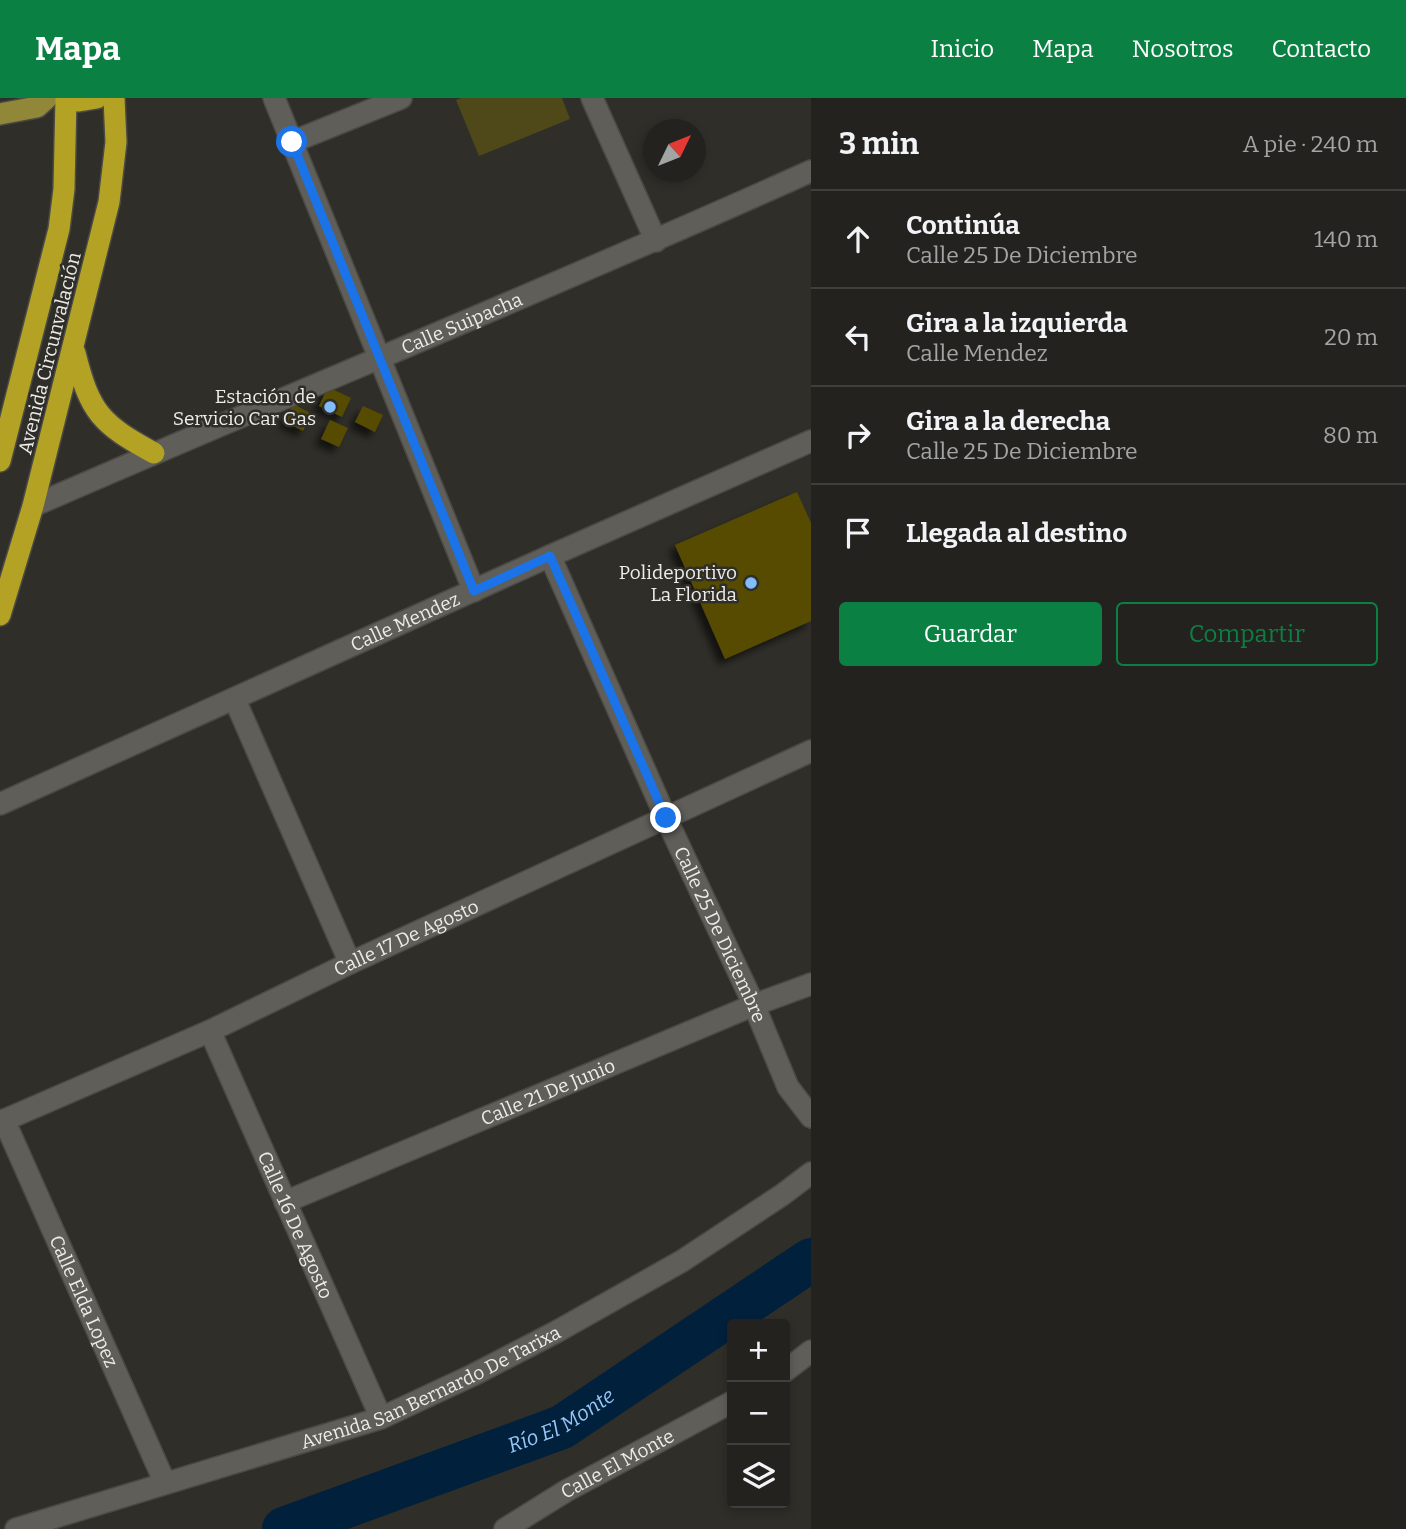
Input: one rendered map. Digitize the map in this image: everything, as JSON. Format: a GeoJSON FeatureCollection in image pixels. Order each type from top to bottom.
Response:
{"type":"FeatureCollection","features":[{"type":"Feature","properties":{"kind":"highway"},"geometry":{"type":"LineString","coordinates":[[67,98],[79,101],[97,98]]}},
{"type":"Feature","properties":{"kind":"highway","name":"Avenida Circunvalación"},"geometry":{"type":"LineString","coordinates":[[0,461],[59,229],[64,189],[67,98]]}},
{"type":"Feature","properties":{"kind":"highway","name":"Avenida Circunvalación"},"geometry":{"type":"LineString","coordinates":[[0,615],[33,506],[109,202],[116,142],[114,98]]}},
{"type":"Feature","properties":{"kind":"highway"},"geometry":{"type":"LineString","coordinates":[[74,350],[83,386],[96,412],[121,435],[154,453]]}},
{"type":"Feature","properties":{"kind":"main road"},"geometry":{"type":"LineString","coordinates":[[0,114],[37,107],[47,98]]}},
{"type":"Feature","properties":{"kind":"street"},"geometry":{"type":"LineString","coordinates":[[274,98],[381,356],[474,591]]}},
{"type":"Feature","properties":{"kind":"street"},"geometry":{"type":"LineString","coordinates":[[292,142],[401,98]]}},
{"type":"Feature","properties":{"kind":"street"},"geometry":{"type":"LineString","coordinates":[[592,98],[656,241]]}},
{"type":"Feature","properties":{"kind":"street","name":"Calle Suipacha"},"geometry":{"type":"LineString","coordinates":[[33,506],[656,241],[811,171]]}},
{"type":"Feature","properties":{"kind":"street","name":"Calle Mendez"},"geometry":{"type":"LineString","coordinates":[[0,804],[550,556],[810,445]]}},
{"type":"Feature","properties":{"kind":"street","name":"Calle 25 De Diciembre"},"geometry":{"type":"LineString","coordinates":[[550,556],[666,818],[754,1005],[788,1087],[811,1117]]}},
{"type":"Feature","properties":{"kind":"street"},"geometry":{"type":"LineString","coordinates":[[235,700],[350,963]]}},
{"type":"Feature","properties":{"kind":"street","name":"Calle 17 De Agosto"},"geometry":{"type":"LineString","coordinates":[[2,1121],[209,1031],[350,963],[811,751]]}},
{"type":"Feature","properties":{"kind":"street","name":"Calle 21 De Junio"},"geometry":{"type":"LineString","coordinates":[[285,1202],[754,1005],[811,984]]}},
{"type":"Feature","properties":{"kind":"street","name":"Calle 16 De Agosto"},"geometry":{"type":"LineString","coordinates":[[209,1031],[381,1418]]}},
{"type":"Feature","properties":{"kind":"street","name":"Calle Elda Lopez"},"geometry":{"type":"LineString","coordinates":[[2,1121],[165,1483]]}},
{"type":"Feature","properties":{"kind":"street","name":"Avenida San Bernardo De Tarixa"},"geometry":{"type":"LineString","coordinates":[[16,1529],[381,1418],[497,1363],[682,1261],[782,1195],[811,1172]]}},
{"type":"Feature","properties":{"kind":"street"},"geometry":{"type":"LineString","coordinates":[[790,1367],[811,1351]]}},
{"type":"Feature","properties":{"kind":"street","name":"Calle El Monte"},"geometry":{"type":"LineString","coordinates":[[505,1529],[566,1491],[727,1405]]}},
{"type":"Feature","properties":{"kind":"shaded area"},"geometry":{"type":"Polygon","coordinates":[[[562,98],[570,119],[479,156],[456,100],[562,98]]]}},
{"type":"Feature","properties":{"kind":"building"},"geometry":{"type":"Polygon","coordinates":[[[328,387],[351,398],[342,417],[319,406],[328,387]]]}},
{"type":"Feature","properties":{"kind":"building"},"geometry":{"type":"Polygon","coordinates":[[[293,404],[312,414],[303,431],[284,421],[293,404]]]}},
{"type":"Feature","properties":{"kind":"building"},"geometry":{"type":"Polygon","coordinates":[[[363,406],[383,415],[375,432],[355,422],[363,406]]]}},
{"type":"Feature","properties":{"kind":"building"},"geometry":{"type":"Polygon","coordinates":[[[330,420],[348,428],[339,447],[321,439],[330,420]]]}},
{"type":"Feature","properties":{"kind":"building","name":"Polideportivo La Florida"},"geometry":{"type":"Polygon","coordinates":[[[797,492],[811,523],[811,621],[725,659],[675,545],[797,492]]]}},
{"type":"Feature","properties":{"kind":"waterway","name":"Río El Monte"},"geometry":{"type":"LineString","coordinates":[[284,1529],[562,1427],[811,1260]]}},
{"type":"Feature","properties":{"kind":"place","name":"Estación de Servicio Car Gas"},"geometry":{"type":"Point","coordinates":[330,407]}},
{"type":"Feature","properties":{"kind":"place","name":"Polideportivo La Florida"},"geometry":{"type":"Point","coordinates":[751,583]}},
{"type":"Feature","properties":{"kind":"route"},"geometry":{"type":"LineString","coordinates":[[292,142],[474,591],[550,556],[666,818]]}}]}
